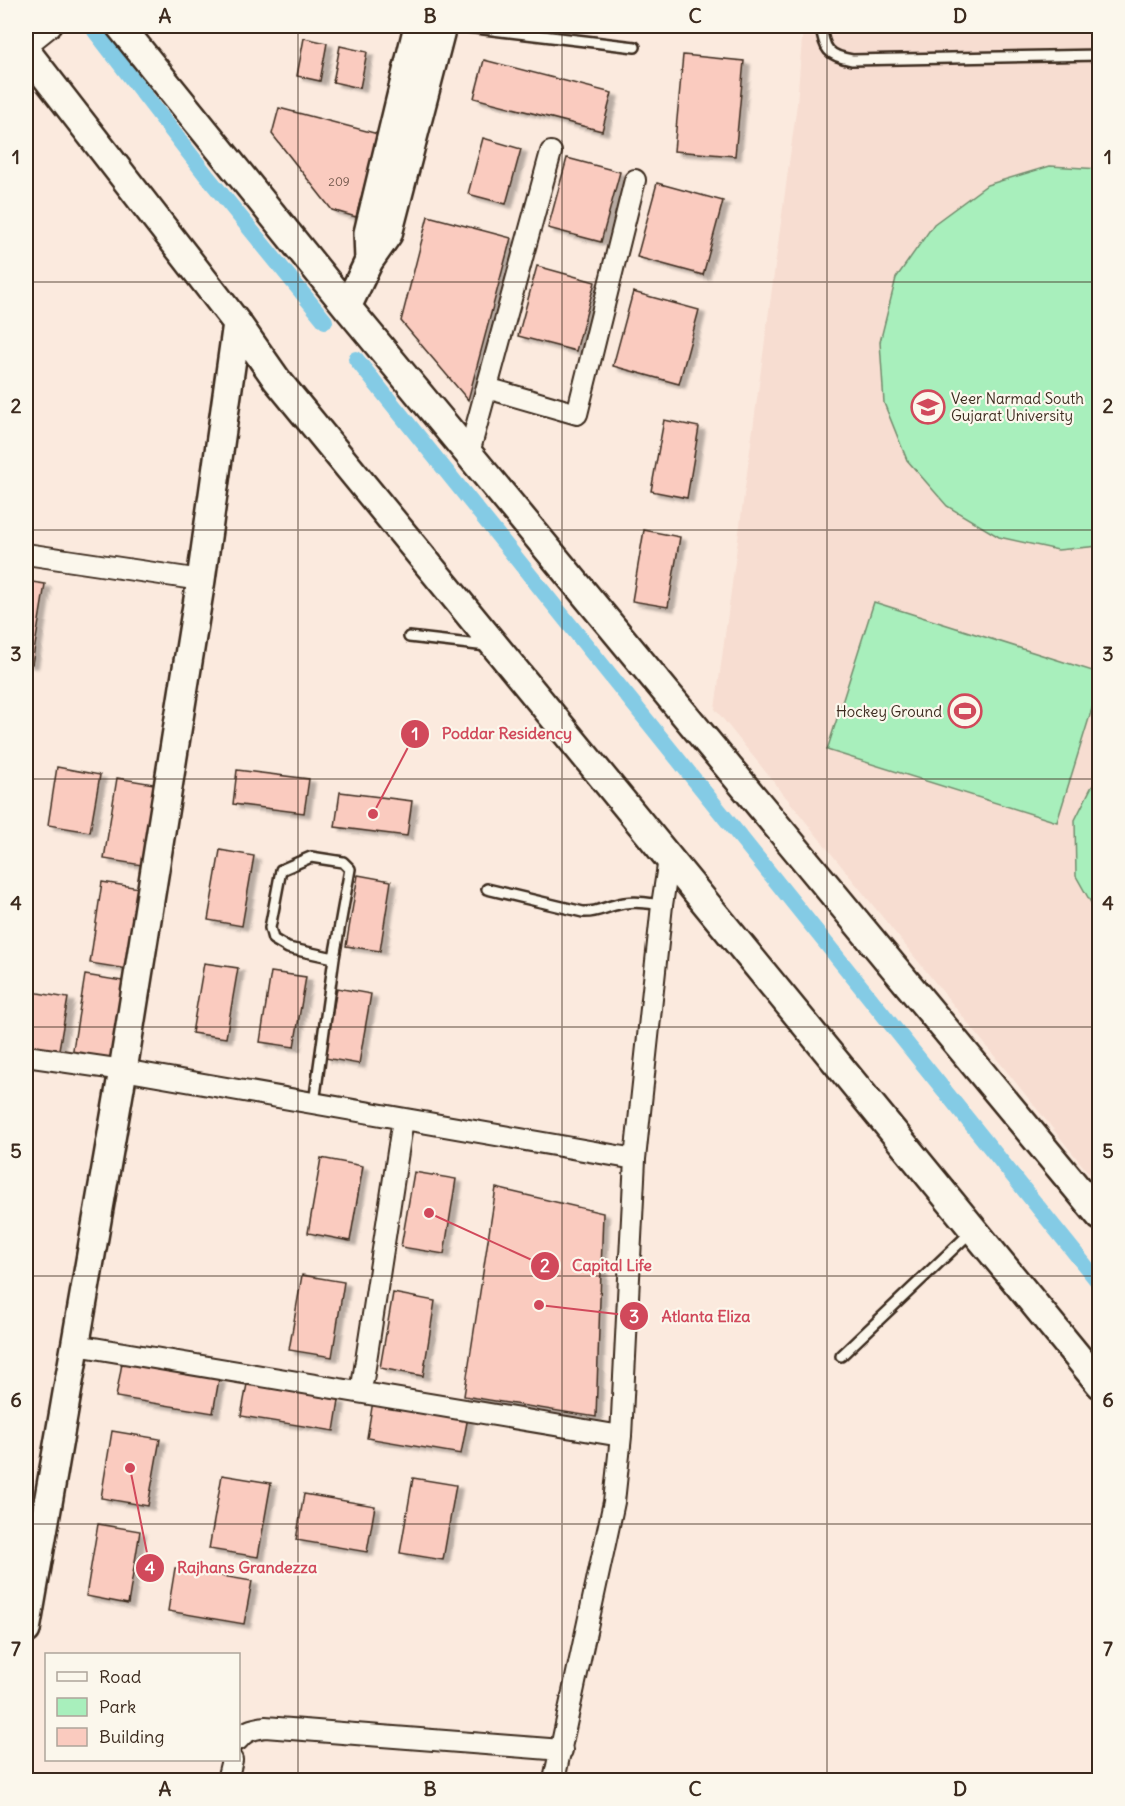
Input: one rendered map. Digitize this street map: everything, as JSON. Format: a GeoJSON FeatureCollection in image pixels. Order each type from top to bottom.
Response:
{"type":"FeatureCollection","features":[{"type":"Feature","properties":{"kind":"street"},"geometry":{"type":"LineString","coordinates":[[51,26],[26,49],[237,323],[277,380],[1100,1384]]}},
{"type":"Feature","properties":{"kind":"street"},"geometry":{"type":"LineString","coordinates":[[120,26],[347,306],[1100,1216]]}},
{"type":"Feature","properties":{"kind":"street"},"geometry":{"type":"LineString","coordinates":[[369,261],[368,233],[418,26]]}},
{"type":"Feature","properties":{"kind":"street"},"geometry":{"type":"LineString","coordinates":[[347,306],[369,261],[388,234],[442,26]]}},
{"type":"Feature","properties":{"kind":"street"},"geometry":{"type":"LineString","coordinates":[[469,453],[551,152]]}},
{"type":"Feature","properties":{"kind":"street"},"geometry":{"type":"LineString","coordinates":[[487,388],[577,414],[635,180]]}},
{"type":"Feature","properties":{"kind":"street"},"geometry":{"type":"LineString","coordinates":[[26,1629],[123,1070],[201,580],[237,323]]}},
{"type":"Feature","properties":{"kind":"street"},"geometry":{"type":"LineString","coordinates":[[26,554],[201,580]]}},
{"type":"Feature","properties":{"kind":"street"},"geometry":{"type":"LineString","coordinates":[[554,1780],[614,1502],[621,1436],[634,1159],[669,859]]}},
{"type":"Feature","properties":{"kind":"street"},"geometry":{"type":"LineString","coordinates":[[26,1056],[123,1070],[634,1159]]}},
{"type":"Feature","properties":{"kind":"street"},"geometry":{"type":"LineString","coordinates":[[363,1380],[404,1119]]}},
{"type":"Feature","properties":{"kind":"street"},"geometry":{"type":"LineString","coordinates":[[76,1345],[621,1436]]}},
{"type":"Feature","properties":{"kind":"street"},"geometry":{"type":"LineString","coordinates":[[240,1738],[245,1732],[265,1727],[561,1750]]}},
{"type":"Feature","properties":{"kind":"street"},"geometry":{"type":"LineString","coordinates":[[227,1780],[232,1761]]}},
{"type":"Feature","properties":{"kind":"lane"},"geometry":{"type":"LineString","coordinates":[[459,26],[635,47]]}},
{"type":"Feature","properties":{"kind":"lane"},"geometry":{"type":"LineString","coordinates":[[821,26],[826,49],[833,55],[852,60],[1100,55]]}},
{"type":"Feature","properties":{"kind":"lane"},"geometry":{"type":"LineString","coordinates":[[409,637],[495,646]]}},
{"type":"Feature","properties":{"kind":"lane"},"geometry":{"type":"LineString","coordinates":[[314,1103],[334,958],[350,869],[343,862],[311,856],[281,870],[270,928],[273,939],[288,948],[334,958]]}},
{"type":"Feature","properties":{"kind":"lane"},"geometry":{"type":"LineString","coordinates":[[487,889],[583,912],[596,913],[614,905],[632,901],[662,905]]}},
{"type":"Feature","properties":{"kind":"lane"},"geometry":{"type":"LineString","coordinates":[[841,1356],[973,1230]]}},
{"type":"Feature","properties":{"kind":"shaded area","name":"Veer Narmad South Gujarat University"},"geometry":{"type":"Polygon","coordinates":[[[803,26],[1099,26],[1099,1186],[715,709],[797,104],[803,26]]]}},
{"type":"Feature","properties":{"kind":"green space"},"geometry":{"type":"Polygon","coordinates":[[[1050,166],[1100,169],[1099,546],[1058,550],[999,537],[947,506],[907,460],[884,403],[880,342],[896,278],[934,224],[987,185],[1050,166]]]}},
{"type":"Feature","properties":{"kind":"green space"},"geometry":{"type":"Polygon","coordinates":[[[874,602],[1099,673],[1099,686],[1057,822],[827,750],[874,602]]]}},
{"type":"Feature","properties":{"kind":"green space"},"geometry":{"type":"Polygon","coordinates":[[[1099,778],[1099,917],[1076,876],[1075,820],[1091,788],[1099,778]]]}},
{"type":"Feature","properties":{"kind":"building"},"geometry":{"type":"Polygon","coordinates":[[[304,38],[327,43],[320,81],[297,76],[304,38]]]}},
{"type":"Feature","properties":{"kind":"building"},"geometry":{"type":"Polygon","coordinates":[[[340,46],[367,52],[360,88],[333,82],[340,46]]]}},
{"type":"Feature","properties":{"kind":"building"},"geometry":{"type":"Polygon","coordinates":[[[683,55],[744,61],[735,156],[674,151],[683,55]]]}},
{"type":"Feature","properties":{"kind":"building"},"geometry":{"type":"Polygon","coordinates":[[[484,60],[612,93],[602,131],[474,98],[484,60]]]}},
{"type":"Feature","properties":{"kind":"building"},"geometry":{"type":"Polygon","coordinates":[[[279,108],[378,134],[356,217],[332,210],[272,134],[279,108]]]}},
{"type":"Feature","properties":{"kind":"building"},"geometry":{"type":"Polygon","coordinates":[[[483,138],[521,149],[506,204],[468,194],[483,138]]]}},
{"type":"Feature","properties":{"kind":"building"},"geometry":{"type":"Polygon","coordinates":[[[567,158],[620,172],[601,242],[548,228],[567,158]]]}},
{"type":"Feature","properties":{"kind":"building"},"geometry":{"type":"Polygon","coordinates":[[[657,183],[723,201],[703,275],[637,257],[657,183]]]}},
{"type":"Feature","properties":{"kind":"building"},"geometry":{"type":"Polygon","coordinates":[[[428,216],[511,238],[468,400],[401,321],[428,216]]]}},
{"type":"Feature","properties":{"kind":"building"},"geometry":{"type":"Polygon","coordinates":[[[537,266],[595,282],[576,351],[518,336],[537,266]]]}},
{"type":"Feature","properties":{"kind":"building"},"geometry":{"type":"Polygon","coordinates":[[[633,292],[699,310],[679,384],[613,366],[633,292]]]}},
{"type":"Feature","properties":{"kind":"building"},"geometry":{"type":"Polygon","coordinates":[[[664,420],[699,427],[687,498],[651,491],[664,420]]]}},
{"type":"Feature","properties":{"kind":"building"},"geometry":{"type":"Polygon","coordinates":[[[644,530],[680,537],[668,607],[632,601],[644,530]]]}},
{"type":"Feature","properties":{"kind":"building"},"geometry":{"type":"Polygon","coordinates":[[[26,581],[45,584],[32,664],[26,663],[26,581]]]}},
{"type":"Feature","properties":{"kind":"building"},"geometry":{"type":"Polygon","coordinates":[[[57,767],[100,775],[90,832],[48,825],[57,767]]]}},
{"type":"Feature","properties":{"kind":"building"},"geometry":{"type":"Polygon","coordinates":[[[237,770],[309,779],[304,813],[233,804],[237,770]]]}},
{"type":"Feature","properties":{"kind":"building"},"geometry":{"type":"Polygon","coordinates":[[[117,778],[160,785],[148,866],[104,859],[117,778]]]}},
{"type":"Feature","properties":{"kind":"building"},"geometry":{"type":"Polygon","coordinates":[[[340,792],[412,801],[407,836],[335,827],[340,792]]]}},
{"type":"Feature","properties":{"kind":"building"},"geometry":{"type":"Polygon","coordinates":[[[220,850],[254,856],[242,926],[208,920],[220,850]]]}},
{"type":"Feature","properties":{"kind":"building"},"geometry":{"type":"Polygon","coordinates":[[[358,875],[391,881],[380,951],[346,946],[358,875]]]}},
{"type":"Feature","properties":{"kind":"building"},"geometry":{"type":"Polygon","coordinates":[[[102,882],[146,889],[134,970],[90,963],[102,882]]]}},
{"type":"Feature","properties":{"kind":"building"},"geometry":{"type":"Polygon","coordinates":[[[204,963],[238,968],[226,1038],[192,1033],[204,963]]]}},
{"type":"Feature","properties":{"kind":"building"},"geometry":{"type":"Polygon","coordinates":[[[271,972],[306,977],[294,1047],[260,1042],[271,972]]]}},
{"type":"Feature","properties":{"kind":"building"},"geometry":{"type":"Polygon","coordinates":[[[85,975],[129,982],[116,1063],[72,1056],[85,975]]]}},
{"type":"Feature","properties":{"kind":"building"},"geometry":{"type":"Polygon","coordinates":[[[337,988],[371,994],[359,1064],[325,1058],[337,988]]]}},
{"type":"Feature","properties":{"kind":"building"},"geometry":{"type":"Polygon","coordinates":[[[26,991],[68,998],[58,1055],[26,1049],[26,991]]]}},
{"type":"Feature","properties":{"kind":"building"},"geometry":{"type":"Polygon","coordinates":[[[321,1158],[363,1166],[350,1241],[308,1233],[321,1158]]]}},
{"type":"Feature","properties":{"kind":"building"},"geometry":{"type":"Polygon","coordinates":[[[414,1172],[456,1179],[444,1254],[401,1247],[414,1172]]]}},
{"type":"Feature","properties":{"kind":"building"},"geometry":{"type":"Polygon","coordinates":[[[496,1188],[603,1213],[596,1417],[464,1396],[496,1188]]]}},
{"type":"Feature","properties":{"kind":"building"},"geometry":{"type":"Polygon","coordinates":[[[302,1275],[344,1282],[332,1357],[289,1350],[302,1275]]]}},
{"type":"Feature","properties":{"kind":"building"},"geometry":{"type":"Polygon","coordinates":[[[393,1293],[435,1301],[423,1376],[380,1368],[393,1293]]]}},
{"type":"Feature","properties":{"kind":"building"},"geometry":{"type":"Polygon","coordinates":[[[122,1363],[219,1379],[213,1413],[116,1397],[122,1363]]]}},
{"type":"Feature","properties":{"kind":"building"},"geometry":{"type":"Polygon","coordinates":[[[247,1384],[339,1400],[334,1431],[241,1416],[247,1384]]]}},
{"type":"Feature","properties":{"kind":"building"},"geometry":{"type":"Polygon","coordinates":[[[373,1401],[468,1417],[461,1454],[367,1438],[373,1401]]]}},
{"type":"Feature","properties":{"kind":"building"},"geometry":{"type":"Polygon","coordinates":[[[112,1431],[160,1439],[148,1506],[101,1498],[112,1431]]]}},
{"type":"Feature","properties":{"kind":"building"},"geometry":{"type":"Polygon","coordinates":[[[222,1475],[271,1483],[258,1557],[209,1549],[222,1475]]]}},
{"type":"Feature","properties":{"kind":"building"},"geometry":{"type":"Polygon","coordinates":[[[413,1478],[456,1485],[443,1560],[400,1553],[413,1478]]]}},
{"type":"Feature","properties":{"kind":"building"},"geometry":{"type":"Polygon","coordinates":[[[304,1494],[375,1506],[367,1552],[296,1540],[304,1494]]]}},
{"type":"Feature","properties":{"kind":"building"},"geometry":{"type":"Polygon","coordinates":[[[98,1524],[140,1531],[128,1604],[86,1596],[98,1524]]]}},
{"type":"Feature","properties":{"kind":"building"},"geometry":{"type":"Polygon","coordinates":[[[175,1568],[252,1581],[244,1624],[168,1611],[175,1568]]]}},
{"type":"Feature","properties":{"kind":"waterway"},"geometry":{"type":"LineString","coordinates":[[95,31],[206,175],[325,321]]}},
{"type":"Feature","properties":{"kind":"waterway"},"geometry":{"type":"LineString","coordinates":[[356,359],[1100,1284]]}},
{"type":"Feature","properties":{"kind":"place","name":"Veer Narmad South Gujarat University"},"geometry":{"type":"Point","coordinates":[928,407]}},
{"type":"Feature","properties":{"kind":"place","name":"Hockey Ground"},"geometry":{"type":"Point","coordinates":[965,711]}},
{"type":"Feature","properties":{"kind":"place","name":"Poddar Residency"},"geometry":{"type":"Point","coordinates":[373,814]}},
{"type":"Feature","properties":{"kind":"place","name":"Capital Life"},"geometry":{"type":"Point","coordinates":[429,1213]}},
{"type":"Feature","properties":{"kind":"place","name":"Atlanta Eliza"},"geometry":{"type":"Point","coordinates":[539,1305]}},
{"type":"Feature","properties":{"kind":"place","name":"Rajhans Grandezza"},"geometry":{"type":"Point","coordinates":[130,1468]}}]}
